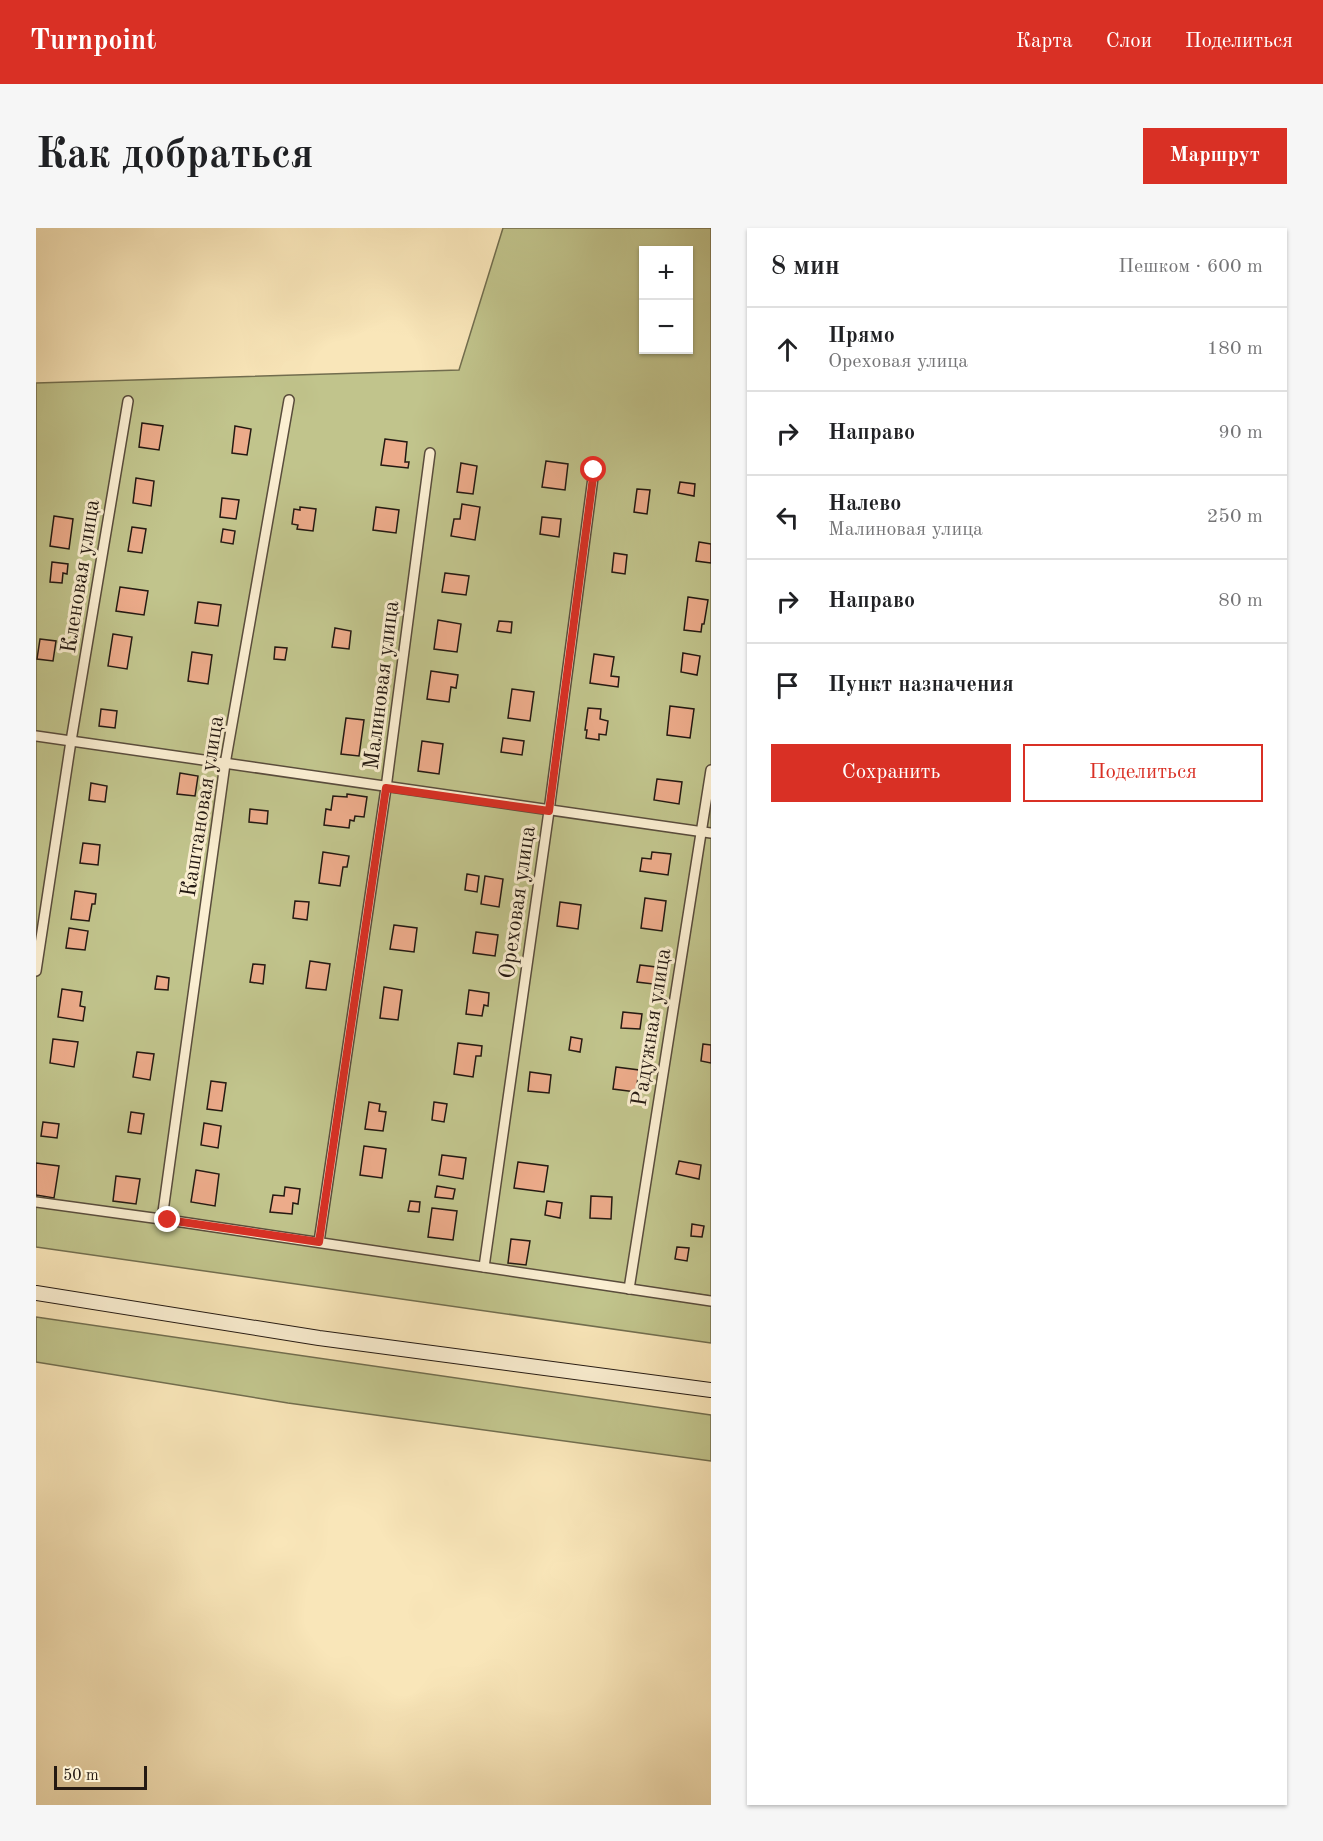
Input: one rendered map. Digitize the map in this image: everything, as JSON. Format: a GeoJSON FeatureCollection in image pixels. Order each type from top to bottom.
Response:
{"type":"FeatureCollection","features":[{"type":"Feature","properties":{"kind":"street","name":"Каштановая улица"},"geometry":{"type":"LineString","coordinates":[[162,1219],[225,764],[289,400]]}},
{"type":"Feature","properties":{"kind":"street","name":"Кленовая улица"},"geometry":{"type":"LineString","coordinates":[[36,971],[71,741],[128,401]]}},
{"type":"Feature","properties":{"kind":"street","name":"Малиновая улица"},"geometry":{"type":"LineString","coordinates":[[319,1242],[386,788],[430,453]]}},
{"type":"Feature","properties":{"kind":"street","name":"Ореховая улица"},"geometry":{"type":"LineString","coordinates":[[484,1267],[549,811],[594,470]]}},
{"type":"Feature","properties":{"kind":"street"},"geometry":{"type":"LineString","coordinates":[[36,736],[711,833]]}},
{"type":"Feature","properties":{"kind":"street","name":"Радужная улица"},"geometry":{"type":"LineString","coordinates":[[629,1289],[711,770]]}},
{"type":"Feature","properties":{"kind":"street"},"geometry":{"type":"LineString","coordinates":[[36,1202],[711,1301]]}},
{"type":"Feature","properties":{"kind":"street"},"geometry":{"type":"LineString","coordinates":[[36,1293],[319,1338],[711,1390]]}},
{"type":"Feature","properties":{"kind":"green space"},"geometry":{"type":"Polygon","coordinates":[[[503,228],[711,228],[711,1296],[36,1198],[36,383],[459,370],[503,228]]]}},
{"type":"Feature","properties":{"kind":"green space"},"geometry":{"type":"Polygon","coordinates":[[[36,1205],[711,1302],[711,1343],[36,1247],[36,1205]]]}},
{"type":"Feature","properties":{"kind":"green space"},"geometry":{"type":"Polygon","coordinates":[[[36,1317],[711,1415],[711,1461],[288,1403],[36,1362],[36,1317]]]}},
{"type":"Feature","properties":{"kind":"building"},"geometry":{"type":"Polygon","coordinates":[[[142,423],[163,426],[159,450],[139,447],[142,423]]]}},
{"type":"Feature","properties":{"kind":"building"},"geometry":{"type":"Polygon","coordinates":[[[235,426],[251,429],[247,455],[232,453],[235,426]]]}},
{"type":"Feature","properties":{"kind":"building"},"geometry":{"type":"Polygon","coordinates":[[[385,439],[407,442],[405,462],[409,462],[408,468],[381,465],[385,439]]]}},
{"type":"Feature","properties":{"kind":"building"},"geometry":{"type":"Polygon","coordinates":[[[546,461],[568,464],[565,490],[542,487],[546,461]]]}},
{"type":"Feature","properties":{"kind":"building"},"geometry":{"type":"Polygon","coordinates":[[[461,463],[477,466],[473,494],[457,492],[461,463]]]}},
{"type":"Feature","properties":{"kind":"building"},"geometry":{"type":"Polygon","coordinates":[[[136,478],[154,481],[151,506],[133,503],[136,478]]]}},
{"type":"Feature","properties":{"kind":"building"},"geometry":{"type":"Polygon","coordinates":[[[680,482],[695,484],[694,496],[678,493],[680,482]]]}},
{"type":"Feature","properties":{"kind":"building"},"geometry":{"type":"Polygon","coordinates":[[[637,489],[650,490],[647,514],[634,512],[637,489]]]}},
{"type":"Feature","properties":{"kind":"building"},"geometry":{"type":"Polygon","coordinates":[[[222,498],[239,500],[236,519],[220,517],[222,498]]]}},
{"type":"Feature","properties":{"kind":"building"},"geometry":{"type":"Polygon","coordinates":[[[462,504],[480,507],[475,540],[451,536],[454,519],[460,519],[462,504]]]}},
{"type":"Feature","properties":{"kind":"building"},"geometry":{"type":"Polygon","coordinates":[[[300,507],[316,509],[313,531],[297,529],[298,525],[292,524],[294,509],[300,510],[300,507]]]}},
{"type":"Feature","properties":{"kind":"building"},"geometry":{"type":"Polygon","coordinates":[[[376,507],[399,510],[396,533],[373,530],[376,507]]]}},
{"type":"Feature","properties":{"kind":"building"},"geometry":{"type":"Polygon","coordinates":[[[54,516],[73,519],[69,549],[50,546],[54,516]]]}},
{"type":"Feature","properties":{"kind":"building"},"geometry":{"type":"Polygon","coordinates":[[[542,517],[561,519],[559,537],[540,534],[542,517]]]}},
{"type":"Feature","properties":{"kind":"building"},"geometry":{"type":"Polygon","coordinates":[[[132,527],[146,529],[142,553],[128,551],[132,527]]]}},
{"type":"Feature","properties":{"kind":"building"},"geometry":{"type":"Polygon","coordinates":[[[223,529],[235,531],[233,544],[221,542],[223,529]]]}},
{"type":"Feature","properties":{"kind":"building"},"geometry":{"type":"Polygon","coordinates":[[[699,542],[711,544],[711,563],[696,561],[699,542]]]}},
{"type":"Feature","properties":{"kind":"building"},"geometry":{"type":"Polygon","coordinates":[[[614,553],[627,555],[625,574],[612,572],[614,553]]]}},
{"type":"Feature","properties":{"kind":"building"},"geometry":{"type":"Polygon","coordinates":[[[52,562],[68,564],[67,574],[63,573],[62,583],[50,582],[52,562]]]}},
{"type":"Feature","properties":{"kind":"building"},"geometry":{"type":"Polygon","coordinates":[[[445,573],[469,576],[466,595],[442,592],[445,573]]]}},
{"type":"Feature","properties":{"kind":"building"},"geometry":{"type":"Polygon","coordinates":[[[120,587],[148,591],[144,615],[116,611],[120,587]]]}},
{"type":"Feature","properties":{"kind":"building"},"geometry":{"type":"Polygon","coordinates":[[[688,597],[708,600],[701,632],[684,630],[688,597]]]}},
{"type":"Feature","properties":{"kind":"building"},"geometry":{"type":"Polygon","coordinates":[[[198,602],[221,605],[218,626],[195,623],[198,602]]]}},
{"type":"Feature","properties":{"kind":"building"},"geometry":{"type":"Polygon","coordinates":[[[438,620],[461,624],[457,652],[434,649],[438,620]]]}},
{"type":"Feature","properties":{"kind":"building"},"geometry":{"type":"Polygon","coordinates":[[[499,621],[512,622],[511,633],[497,631],[499,621]]]}},
{"type":"Feature","properties":{"kind":"building"},"geometry":{"type":"Polygon","coordinates":[[[335,628],[351,631],[349,649],[332,647],[335,628]]]}},
{"type":"Feature","properties":{"kind":"building"},"geometry":{"type":"Polygon","coordinates":[[[113,634],[132,637],[127,669],[108,666],[113,634]]]}},
{"type":"Feature","properties":{"kind":"building"},"geometry":{"type":"Polygon","coordinates":[[[40,639],[56,641],[53,661],[37,659],[40,639]]]}},
{"type":"Feature","properties":{"kind":"building"},"geometry":{"type":"Polygon","coordinates":[[[275,647],[287,648],[285,660],[274,659],[275,647]]]}},
{"type":"Feature","properties":{"kind":"building"},"geometry":{"type":"Polygon","coordinates":[[[192,652],[212,655],[208,684],[188,681],[192,652]]]}},
{"type":"Feature","properties":{"kind":"building"},"geometry":{"type":"Polygon","coordinates":[[[683,653],[700,656],[697,675],[681,672],[683,653]]]}},
{"type":"Feature","properties":{"kind":"building"},"geometry":{"type":"Polygon","coordinates":[[[594,654],[614,657],[611,676],[619,677],[618,687],[590,683],[594,654]]]}},
{"type":"Feature","properties":{"kind":"building"},"geometry":{"type":"Polygon","coordinates":[[[431,671],[458,675],[456,688],[451,687],[449,702],[427,699],[431,671]]]}},
{"type":"Feature","properties":{"kind":"building"},"geometry":{"type":"Polygon","coordinates":[[[512,689],[534,692],[530,721],[508,718],[512,689]]]}},
{"type":"Feature","properties":{"kind":"building"},"geometry":{"type":"Polygon","coordinates":[[[670,706],[694,709],[690,738],[667,735],[670,706]]]}},
{"type":"Feature","properties":{"kind":"building"},"geometry":{"type":"Polygon","coordinates":[[[588,708],[601,709],[600,719],[608,721],[606,735],[599,734],[599,740],[586,738],[588,708]]]}},
{"type":"Feature","properties":{"kind":"building"},"geometry":{"type":"Polygon","coordinates":[[[101,709],[117,711],[115,728],[99,726],[101,709]]]}},
{"type":"Feature","properties":{"kind":"building"},"geometry":{"type":"Polygon","coordinates":[[[346,718],[364,720],[359,756],[341,754],[346,718]]]}},
{"type":"Feature","properties":{"kind":"building"},"geometry":{"type":"Polygon","coordinates":[[[503,738],[524,741],[522,755],[501,752],[503,738]]]}},
{"type":"Feature","properties":{"kind":"building"},"geometry":{"type":"Polygon","coordinates":[[[422,741],[443,744],[439,774],[418,771],[422,741]]]}},
{"type":"Feature","properties":{"kind":"building"},"geometry":{"type":"Polygon","coordinates":[[[180,773],[198,776],[195,796],[177,794],[180,773]]]}},
{"type":"Feature","properties":{"kind":"building"},"geometry":{"type":"Polygon","coordinates":[[[657,779],[682,782],[679,804],[654,800],[657,779]]]}},
{"type":"Feature","properties":{"kind":"building"},"geometry":{"type":"Polygon","coordinates":[[[91,783],[107,786],[105,802],[89,800],[91,783]]]}},
{"type":"Feature","properties":{"kind":"building"},"geometry":{"type":"Polygon","coordinates":[[[347,794],[367,797],[364,817],[355,816],[354,821],[350,820],[349,828],[324,825],[326,809],[331,810],[333,796],[347,797],[347,794]]]}},
{"type":"Feature","properties":{"kind":"building"},"geometry":{"type":"Polygon","coordinates":[[[250,809],[268,811],[267,824],[249,822],[250,809]]]}},
{"type":"Feature","properties":{"kind":"building"},"geometry":{"type":"Polygon","coordinates":[[[83,843],[100,845],[98,865],[80,863],[83,843]]]}},
{"type":"Feature","properties":{"kind":"building"},"geometry":{"type":"Polygon","coordinates":[[[323,852],[349,856],[347,867],[343,867],[340,886],[319,883],[323,852]]]}},
{"type":"Feature","properties":{"kind":"building"},"geometry":{"type":"Polygon","coordinates":[[[652,852],[671,854],[668,875],[640,871],[642,858],[651,859],[652,852]]]}},
{"type":"Feature","properties":{"kind":"building"},"geometry":{"type":"Polygon","coordinates":[[[467,874],[479,876],[477,892],[465,890],[467,874]]]}},
{"type":"Feature","properties":{"kind":"building"},"geometry":{"type":"Polygon","coordinates":[[[485,876],[503,879],[499,907],[481,904],[485,876]]]}},
{"type":"Feature","properties":{"kind":"building"},"geometry":{"type":"Polygon","coordinates":[[[75,891],[96,894],[89,921],[71,919],[75,891]]]}},
{"type":"Feature","properties":{"kind":"building"},"geometry":{"type":"Polygon","coordinates":[[[645,898],[666,901],[662,931],[641,928],[645,898]]]}},
{"type":"Feature","properties":{"kind":"building"},"geometry":{"type":"Polygon","coordinates":[[[295,901],[309,902],[307,920],[293,918],[295,901]]]}},
{"type":"Feature","properties":{"kind":"building"},"geometry":{"type":"Polygon","coordinates":[[[560,902],[581,905],[578,929],[557,926],[560,902]]]}},
{"type":"Feature","properties":{"kind":"building"},"geometry":{"type":"Polygon","coordinates":[[[394,925],[417,928],[414,952],[390,949],[394,925]]]}},
{"type":"Feature","properties":{"kind":"building"},"geometry":{"type":"Polygon","coordinates":[[[69,928],[88,931],[85,950],[66,948],[69,928]]]}},
{"type":"Feature","properties":{"kind":"building"},"geometry":{"type":"Polygon","coordinates":[[[476,932],[498,935],[495,956],[473,953],[476,932]]]}},
{"type":"Feature","properties":{"kind":"building"},"geometry":{"type":"Polygon","coordinates":[[[310,961],[330,964],[326,990],[306,988],[310,961]]]}},
{"type":"Feature","properties":{"kind":"building"},"geometry":{"type":"Polygon","coordinates":[[[253,964],[265,965],[263,984],[250,982],[253,964]]]}},
{"type":"Feature","properties":{"kind":"building"},"geometry":{"type":"Polygon","coordinates":[[[640,965],[656,967],[653,984],[637,982],[640,965]]]}},
{"type":"Feature","properties":{"kind":"building"},"geometry":{"type":"Polygon","coordinates":[[[157,976],[169,978],[168,990],[155,989],[157,976]]]}},
{"type":"Feature","properties":{"kind":"building"},"geometry":{"type":"Polygon","coordinates":[[[384,987],[402,990],[398,1020],[380,1018],[384,987]]]}},
{"type":"Feature","properties":{"kind":"building"},"geometry":{"type":"Polygon","coordinates":[[[62,989],[82,992],[80,1006],[85,1007],[83,1021],[58,1017],[62,989]]]}},
{"type":"Feature","properties":{"kind":"building"},"geometry":{"type":"Polygon","coordinates":[[[469,990],[489,993],[488,1006],[484,1005],[482,1016],[466,1014],[469,990]]]}},
{"type":"Feature","properties":{"kind":"building"},"geometry":{"type":"Polygon","coordinates":[[[623,1012],[642,1014],[640,1029],[621,1028],[623,1012]]]}},
{"type":"Feature","properties":{"kind":"building"},"geometry":{"type":"Polygon","coordinates":[[[571,1037],[582,1039],[580,1052],[569,1050],[571,1037]]]}},
{"type":"Feature","properties":{"kind":"building"},"geometry":{"type":"Polygon","coordinates":[[[53,1039],[78,1042],[74,1067],[50,1063],[53,1039]]]}},
{"type":"Feature","properties":{"kind":"building"},"geometry":{"type":"Polygon","coordinates":[[[458,1043],[482,1046],[481,1056],[476,1056],[473,1077],[454,1074],[458,1043]]]}},
{"type":"Feature","properties":{"kind":"building"},"geometry":{"type":"Polygon","coordinates":[[[703,1044],[711,1045],[711,1063],[701,1061],[703,1044]]]}},
{"type":"Feature","properties":{"kind":"building"},"geometry":{"type":"Polygon","coordinates":[[[137,1052],[154,1054],[150,1080],[133,1077],[137,1052]]]}},
{"type":"Feature","properties":{"kind":"building"},"geometry":{"type":"Polygon","coordinates":[[[616,1067],[639,1070],[636,1092],[613,1089],[616,1067]]]}},
{"type":"Feature","properties":{"kind":"building"},"geometry":{"type":"Polygon","coordinates":[[[530,1072],[551,1075],[549,1093],[528,1091],[530,1072]]]}},
{"type":"Feature","properties":{"kind":"building"},"geometry":{"type":"Polygon","coordinates":[[[211,1081],[226,1083],[222,1111],[207,1109],[211,1081]]]}},
{"type":"Feature","properties":{"kind":"building"},"geometry":{"type":"Polygon","coordinates":[[[369,1102],[380,1104],[379,1111],[386,1112],[383,1131],[365,1129],[369,1102]]]}},
{"type":"Feature","properties":{"kind":"building"},"geometry":{"type":"Polygon","coordinates":[[[434,1102],[447,1104],[444,1122],[432,1120],[434,1102]]]}},
{"type":"Feature","properties":{"kind":"building"},"geometry":{"type":"Polygon","coordinates":[[[131,1112],[144,1114],[141,1134],[128,1132],[131,1112]]]}},
{"type":"Feature","properties":{"kind":"building"},"geometry":{"type":"Polygon","coordinates":[[[43,1122],[59,1124],[57,1138],[41,1136],[43,1122]]]}},
{"type":"Feature","properties":{"kind":"building"},"geometry":{"type":"Polygon","coordinates":[[[204,1123],[221,1126],[218,1148],[201,1145],[204,1123]]]}},
{"type":"Feature","properties":{"kind":"building"},"geometry":{"type":"Polygon","coordinates":[[[364,1146],[386,1149],[382,1178],[360,1175],[364,1146]]]}},
{"type":"Feature","properties":{"kind":"building"},"geometry":{"type":"Polygon","coordinates":[[[442,1155],[466,1158],[463,1179],[439,1175],[442,1155]]]}},
{"type":"Feature","properties":{"kind":"building"},"geometry":{"type":"Polygon","coordinates":[[[679,1161],[701,1165],[699,1179],[676,1174],[679,1161]]]}},
{"type":"Feature","properties":{"kind":"building"},"geometry":{"type":"Polygon","coordinates":[[[518,1162],[548,1166],[544,1192],[514,1188],[518,1162]]]}},
{"type":"Feature","properties":{"kind":"building"},"geometry":{"type":"Polygon","coordinates":[[[36,1163],[59,1166],[54,1198],[36,1195],[36,1163]]]}},
{"type":"Feature","properties":{"kind":"building"},"geometry":{"type":"Polygon","coordinates":[[[196,1170],[219,1174],[215,1206],[191,1202],[196,1170]]]}},
{"type":"Feature","properties":{"kind":"building"},"geometry":{"type":"Polygon","coordinates":[[[116,1176],[140,1179],[136,1204],[113,1201],[116,1176]]]}},
{"type":"Feature","properties":{"kind":"building"},"geometry":{"type":"Polygon","coordinates":[[[437,1186],[455,1189],[453,1199],[435,1197],[437,1186]]]}},
{"type":"Feature","properties":{"kind":"building"},"geometry":{"type":"Polygon","coordinates":[[[285,1187],[300,1189],[298,1204],[293,1203],[292,1214],[270,1212],[273,1195],[284,1196],[285,1187]]]}},
{"type":"Feature","properties":{"kind":"building"},"geometry":{"type":"Polygon","coordinates":[[[591,1196],[612,1197],[611,1219],[590,1218],[591,1196]]]}},
{"type":"Feature","properties":{"kind":"building"},"geometry":{"type":"Polygon","coordinates":[[[410,1201],[420,1202],[419,1212],[408,1211],[410,1201]]]}},
{"type":"Feature","properties":{"kind":"building"},"geometry":{"type":"Polygon","coordinates":[[[547,1201],[562,1203],[560,1218],[545,1215],[547,1201]]]}},
{"type":"Feature","properties":{"kind":"building"},"geometry":{"type":"Polygon","coordinates":[[[432,1208],[457,1211],[453,1240],[428,1237],[432,1208]]]}},
{"type":"Feature","properties":{"kind":"building"},"geometry":{"type":"Polygon","coordinates":[[[692,1224],[704,1226],[702,1237],[691,1236],[692,1224]]]}},
{"type":"Feature","properties":{"kind":"building"},"geometry":{"type":"Polygon","coordinates":[[[511,1239],[530,1241],[526,1265],[508,1263],[511,1239]]]}},
{"type":"Feature","properties":{"kind":"building"},"geometry":{"type":"Polygon","coordinates":[[[677,1247],[689,1248],[687,1261],[675,1259],[677,1247]]]}},
{"type":"Feature","properties":{"kind":"route"},"geometry":{"type":"LineString","coordinates":[[168,1220],[319,1242],[386,788],[549,811],[594,470]]}}]}
